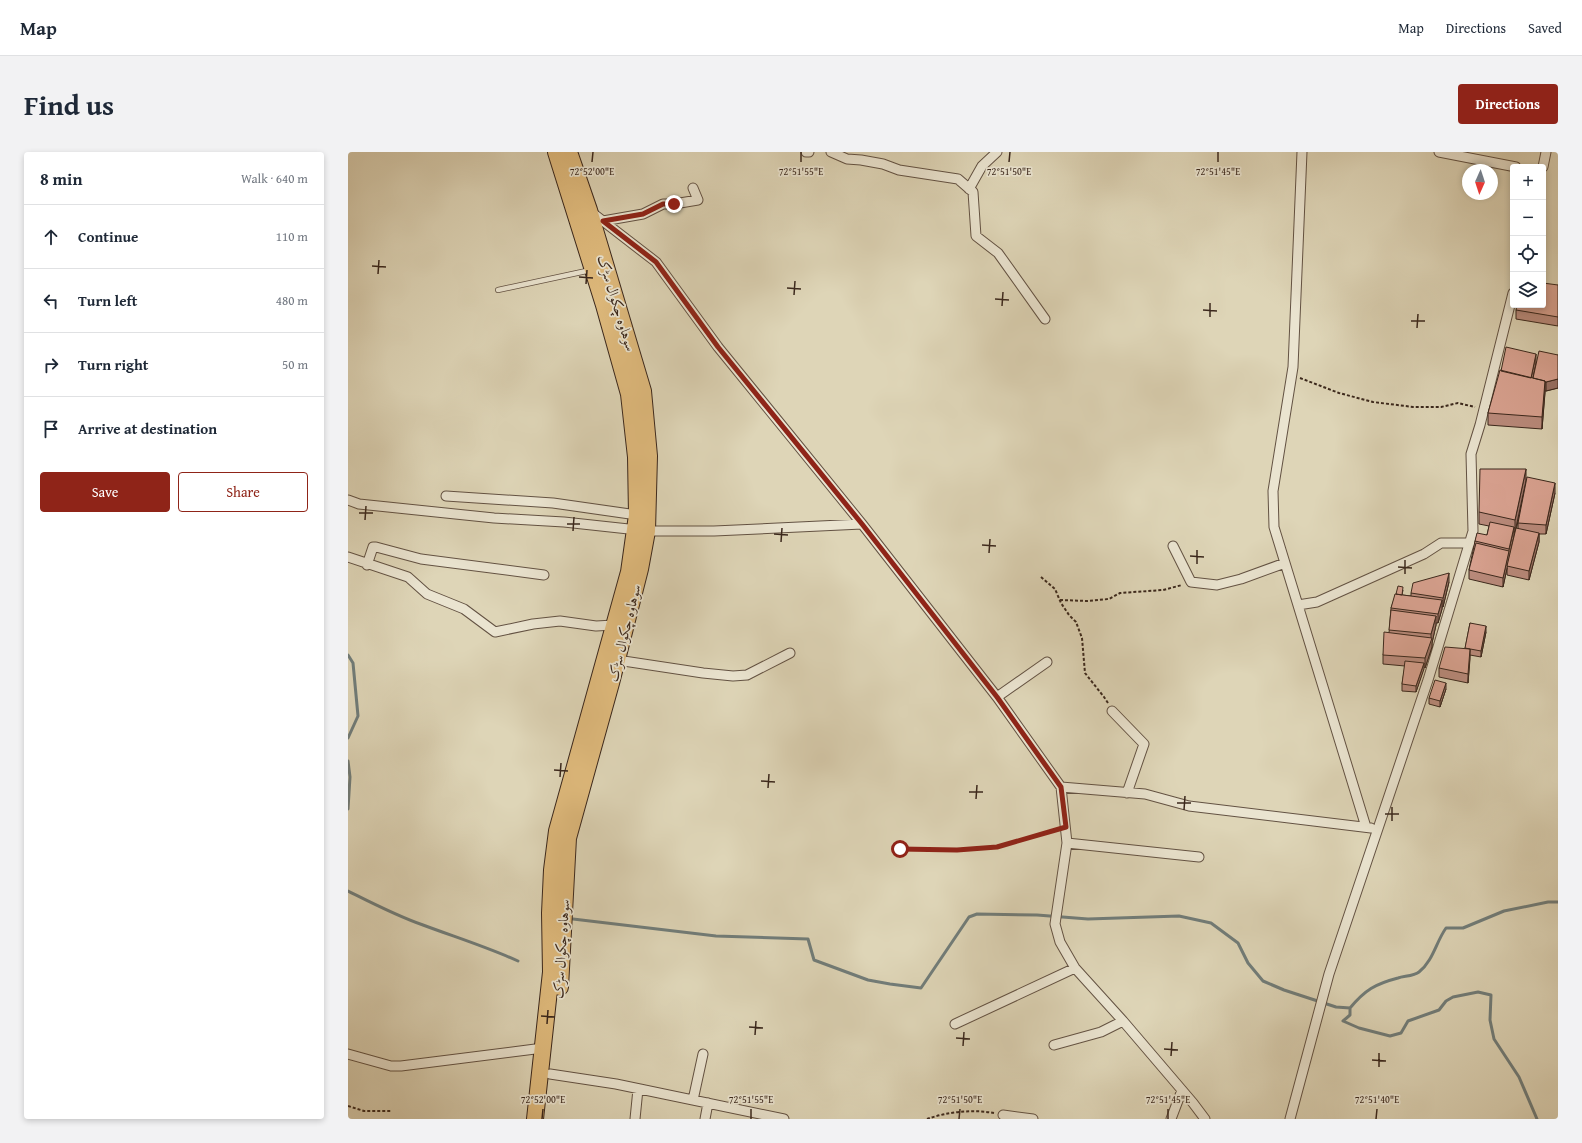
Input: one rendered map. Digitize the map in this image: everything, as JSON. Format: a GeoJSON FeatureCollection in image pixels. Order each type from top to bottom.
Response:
{"type":"FeatureCollection","features":[{"type":"Feature","properties":{"kind":"highway"},"geometry":{"type":"LineString","coordinates":[[535,1119],[551,972],[550,913],[552,870],[557,831],[641,531],[636,515],[636,457],[629,394],[593,270],[556,152]]}},
{"type":"Feature","properties":{"kind":"highway","name":"سوہاوہ چکوال سڑک"},"geometry":{"type":"LineString","coordinates":[[545,1119],[562,970],[568,838],[640,570],[641,531],[649,456],[643,391],[589,210],[569,152]]}},
{"type":"Feature","properties":{"kind":"street"},"geometry":{"type":"LineString","coordinates":[[831,152],[847,159],[883,164],[899,170],[958,179],[973,192],[976,236],[998,253],[1045,319]]}},
{"type":"Feature","properties":{"kind":"street"},"geometry":{"type":"LineString","coordinates":[[969,189],[982,166],[997,152]]}},
{"type":"Feature","properties":{"kind":"street"},"geometry":{"type":"LineString","coordinates":[[1302,152],[1292,375],[1273,491],[1274,527],[1366,827]]}},
{"type":"Feature","properties":{"kind":"street"},"geometry":{"type":"LineString","coordinates":[[1439,152],[1510,166]]}},
{"type":"Feature","properties":{"kind":"street"},"geometry":{"type":"LineString","coordinates":[[1544,164],[1546,152]]}},
{"type":"Feature","properties":{"kind":"street"},"geometry":{"type":"LineString","coordinates":[[603,221],[643,214],[663,204],[674,204],[698,200],[693,188]]}},
{"type":"Feature","properties":{"kind":"street"},"geometry":{"type":"LineString","coordinates":[[589,210],[656,262],[718,347],[862,524],[997,697],[1061,787],[1067,842],[1055,924],[1060,942],[1075,968],[1124,1022],[1182,1090],[1204,1119]]}},
{"type":"Feature","properties":{"kind":"street"},"geometry":{"type":"LineString","coordinates":[[1290,1119],[1329,974],[1428,680],[1474,532],[1471,454],[1510,305]]}},
{"type":"Feature","properties":{"kind":"street"},"geometry":{"type":"LineString","coordinates":[[446,496],[553,504],[636,515]]}},
{"type":"Feature","properties":{"kind":"street"},"geometry":{"type":"LineString","coordinates":[[348,500],[359,504],[494,518],[564,522],[641,531],[714,531],[862,524]]}},
{"type":"Feature","properties":{"kind":"street"},"geometry":{"type":"LineString","coordinates":[[1298,605],[1317,602],[1424,554],[1441,543],[1470,543]]}},
{"type":"Feature","properties":{"kind":"street"},"geometry":{"type":"LineString","coordinates":[[1173,546],[1191,582],[1217,585],[1241,579],[1285,563]]}},
{"type":"Feature","properties":{"kind":"street"},"geometry":{"type":"LineString","coordinates":[[367,565],[373,547],[376,547],[420,559],[544,576]]}},
{"type":"Feature","properties":{"kind":"street"},"geometry":{"type":"LineString","coordinates":[[348,557],[367,565],[408,577],[427,594],[464,609],[495,632],[533,624],[560,621],[596,626],[614,625]]}},
{"type":"Feature","properties":{"kind":"street"},"geometry":{"type":"LineString","coordinates":[[617,660],[702,673],[740,676],[747,675],[790,653]]}},
{"type":"Feature","properties":{"kind":"street"},"geometry":{"type":"LineString","coordinates":[[997,697],[1047,662]]}},
{"type":"Feature","properties":{"kind":"street"},"geometry":{"type":"LineString","coordinates":[[1112,711],[1144,744],[1127,793]]}},
{"type":"Feature","properties":{"kind":"street"},"geometry":{"type":"LineString","coordinates":[[1061,787],[1145,794],[1189,806],[1378,829]]}},
{"type":"Feature","properties":{"kind":"street"},"geometry":{"type":"LineString","coordinates":[[1067,842],[1199,857]]}},
{"type":"Feature","properties":{"kind":"street"},"geometry":{"type":"LineString","coordinates":[[955,1024],[1075,968]]}},
{"type":"Feature","properties":{"kind":"street"},"geometry":{"type":"LineString","coordinates":[[1054,1045],[1101,1032],[1124,1022]]}},
{"type":"Feature","properties":{"kind":"street"},"geometry":{"type":"LineString","coordinates":[[348,1054],[391,1066],[401,1066],[542,1048]]}},
{"type":"Feature","properties":{"kind":"street"},"geometry":{"type":"LineString","coordinates":[[694,1100],[702,1054]]}},
{"type":"Feature","properties":{"kind":"street"},"geometry":{"type":"LineString","coordinates":[[550,1074],[638,1089],[784,1119]]}},
{"type":"Feature","properties":{"kind":"street"},"geometry":{"type":"LineString","coordinates":[[634,1119],[638,1089]]}},
{"type":"Feature","properties":{"kind":"street"},"geometry":{"type":"LineString","coordinates":[[1171,1119],[1182,1090]]}},
{"type":"Feature","properties":{"kind":"street"},"geometry":{"type":"LineString","coordinates":[[705,1119],[708,1103]]}},
{"type":"Feature","properties":{"kind":"street"},"geometry":{"type":"LineString","coordinates":[[1003,1115],[1033,1119]]}},
{"type":"Feature","properties":{"kind":"lane"},"geometry":{"type":"LineString","coordinates":[[498,290],[593,270]]}},
{"type":"Feature","properties":{"kind":"path"},"geometry":{"type":"LineString","coordinates":[[1292,375],[1339,393],[1373,402],[1413,407],[1441,407],[1458,403],[1484,409]]}},
{"type":"Feature","properties":{"kind":"path"},"geometry":{"type":"LineString","coordinates":[[1041,577],[1055,589],[1069,615],[1076,622],[1082,638],[1085,673],[1104,697],[1112,711]]}},
{"type":"Feature","properties":{"kind":"path"},"geometry":{"type":"LineString","coordinates":[[1060,600],[1082,601],[1109,599],[1120,593],[1164,590],[1191,582]]}},
{"type":"Feature","properties":{"kind":"path"},"geometry":{"type":"LineString","coordinates":[[900,849],[957,850],[997,847],[1066,827]]}},
{"type":"Feature","properties":{"kind":"path"},"geometry":{"type":"LineString","coordinates":[[348,1106],[364,1111],[391,1111]]}},
{"type":"Feature","properties":{"kind":"path"},"geometry":{"type":"LineString","coordinates":[[927,1119],[938,1115],[979,1111],[1003,1115]]}},
{"type":"Feature","properties":{"kind":"building"},"geometry":{"type":"Polygon","coordinates":[[[1546,283],[1558,285],[1558,317],[1516,310],[1516,308],[1546,308],[1546,283]]]}},
{"type":"Feature","properties":{"kind":"building"},"geometry":{"type":"Polygon","coordinates":[[[1506,347],[1536,354],[1531,378],[1501,371],[1506,347]]]}},
{"type":"Feature","properties":{"kind":"building"},"geometry":{"type":"Polygon","coordinates":[[[1539,351],[1558,355],[1558,379],[1545,382],[1533,378],[1539,351]]]}},
{"type":"Feature","properties":{"kind":"building"},"geometry":{"type":"Polygon","coordinates":[[[1500,370],[1545,381],[1542,417],[1488,413],[1500,370]]]}},
{"type":"Feature","properties":{"kind":"building"},"geometry":{"type":"Polygon","coordinates":[[[1480,469],[1526,469],[1515,520],[1479,512],[1480,469]]]}},
{"type":"Feature","properties":{"kind":"building"},"geometry":{"type":"Polygon","coordinates":[[[1527,477],[1555,483],[1546,525],[1518,523],[1527,477]]]}},
{"type":"Feature","properties":{"kind":"building"},"geometry":{"type":"Polygon","coordinates":[[[1490,522],[1514,527],[1509,549],[1475,541],[1477,533],[1487,535],[1490,522]]]}},
{"type":"Feature","properties":{"kind":"building"},"geometry":{"type":"Polygon","coordinates":[[[1516,528],[1539,533],[1529,571],[1507,566],[1516,528]]]}},
{"type":"Feature","properties":{"kind":"building"},"geometry":{"type":"Polygon","coordinates":[[[1476,543],[1509,551],[1503,578],[1469,570],[1476,543]]]}},
{"type":"Feature","properties":{"kind":"building"},"geometry":{"type":"Polygon","coordinates":[[[1449,573],[1443,598],[1411,593],[1413,583],[1449,573]]]}},
{"type":"Feature","properties":{"kind":"building"},"geometry":{"type":"Polygon","coordinates":[[[1398,586],[1403,587],[1402,595],[1396,594],[1398,586]]]}},
{"type":"Feature","properties":{"kind":"building"},"geometry":{"type":"Polygon","coordinates":[[[1395,594],[1442,600],[1438,614],[1391,608],[1395,594]]]}},
{"type":"Feature","properties":{"kind":"building"},"geometry":{"type":"Polygon","coordinates":[[[1391,610],[1436,616],[1431,634],[1389,630],[1391,610]]]}},
{"type":"Feature","properties":{"kind":"building"},"geometry":{"type":"Polygon","coordinates":[[[1470,623],[1486,626],[1481,651],[1465,648],[1470,623]]]}},
{"type":"Feature","properties":{"kind":"building"},"geometry":{"type":"Polygon","coordinates":[[[1384,632],[1432,638],[1425,658],[1383,655],[1384,632]]]}},
{"type":"Feature","properties":{"kind":"building"},"geometry":{"type":"Polygon","coordinates":[[[1445,647],[1470,649],[1468,674],[1439,668],[1445,647]]]}},
{"type":"Feature","properties":{"kind":"building"},"geometry":{"type":"Polygon","coordinates":[[[1405,661],[1424,663],[1416,686],[1402,684],[1405,661]]]}},
{"type":"Feature","properties":{"kind":"building"},"geometry":{"type":"Polygon","coordinates":[[[1435,680],[1446,683],[1440,701],[1429,698],[1435,680]]]}},
{"type":"Feature","properties":{"kind":"waterway"},"geometry":{"type":"LineString","coordinates":[[348,655],[353,663],[358,716],[348,738]]}},
{"type":"Feature","properties":{"kind":"waterway"},"geometry":{"type":"LineString","coordinates":[[348,761],[350,777],[348,809]]}},
{"type":"Feature","properties":{"kind":"waterway"},"geometry":{"type":"LineString","coordinates":[[348,891],[404,918],[518,961]]}},
{"type":"Feature","properties":{"kind":"waterway"},"geometry":{"type":"LineString","coordinates":[[1350,1008],[1371,988],[1390,980],[1412,975],[1424,968],[1446,928],[1463,928],[1504,911],[1548,902],[1558,902]]}},
{"type":"Feature","properties":{"kind":"waterway"},"geometry":{"type":"LineString","coordinates":[[573,919],[716,936],[808,939],[814,960],[868,980],[921,988],[969,917],[977,914],[1037,915],[1088,919],[1179,916],[1211,923],[1238,943],[1248,963],[1263,981],[1284,990],[1336,1007],[1350,1008],[1350,1015],[1343,1021],[1359,1028],[1390,1036],[1401,1033],[1408,1021],[1439,1010],[1446,1001],[1453,997],[1478,992],[1491,995],[1490,1020],[1494,1039],[1519,1077],[1537,1119]]}},
{"type":"Feature","properties":{"kind":"route"},"geometry":{"type":"LineString","coordinates":[[674,204],[663,204],[656,209],[643,214],[603,221],[656,262],[718,347],[862,524],[997,697],[1061,787],[1066,827],[997,847],[957,850],[900,849]]}}]}
